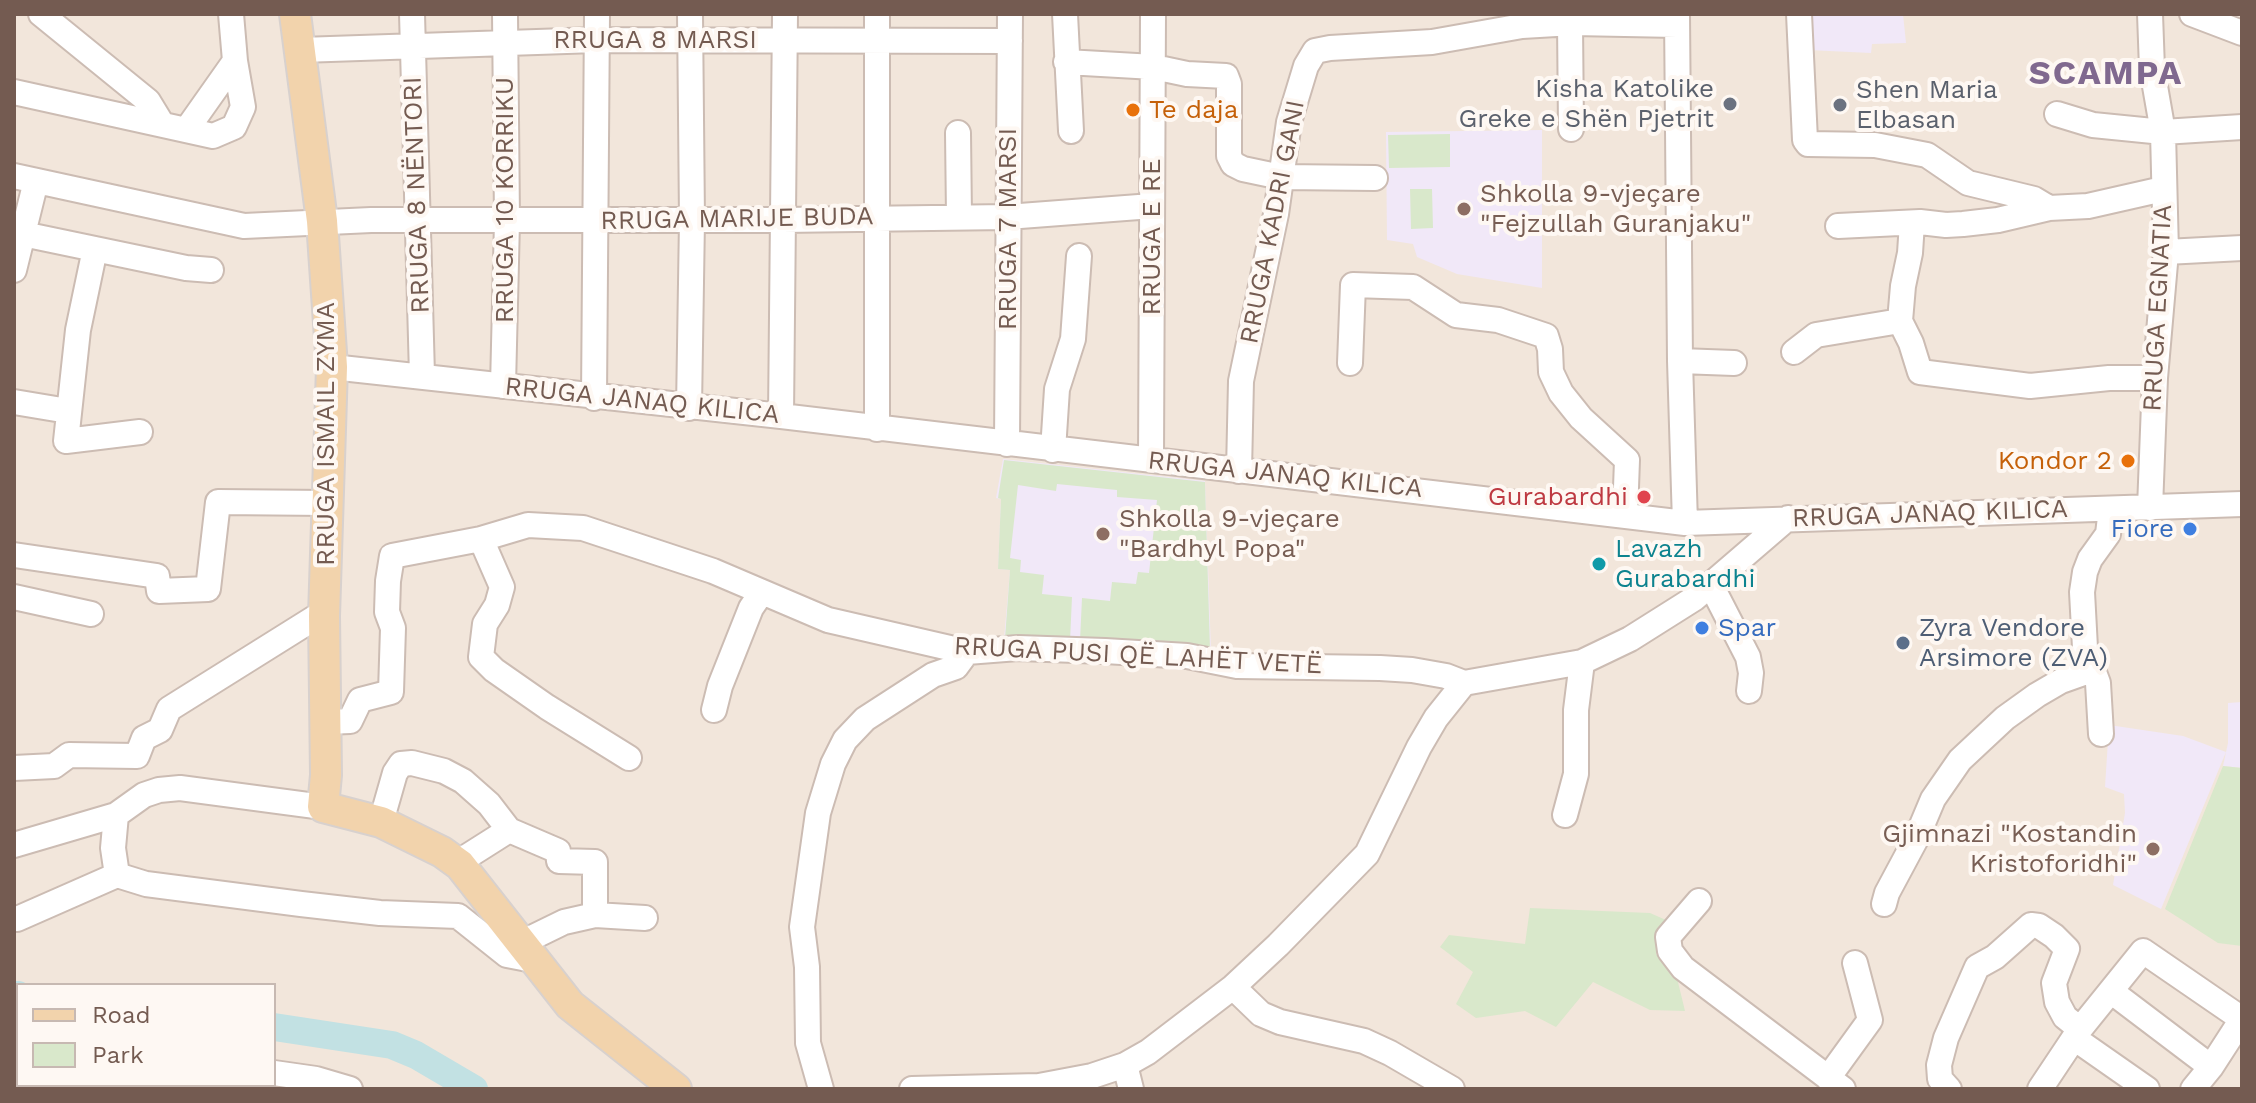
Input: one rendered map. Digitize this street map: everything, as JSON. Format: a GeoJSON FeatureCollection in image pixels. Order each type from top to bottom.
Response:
{"type":"FeatureCollection","features":[{"type":"Feature","properties":{"kind":"main road","name":"RRUGA ISMAIL ZYMA"},"geometry":{"type":"LineString","coordinates":[[295,14],[322,221],[332,367],[324,612],[326,775],[323,807]]}},
{"type":"Feature","properties":{"kind":"main road"},"geometry":{"type":"LineString","coordinates":[[323,807],[381,822],[442,852],[460,865],[570,1005],[676,1089]]}},
{"type":"Feature","properties":{"kind":"street"},"geometry":{"type":"LineString","coordinates":[[41,14],[148,101],[162,124]]}},
{"type":"Feature","properties":{"kind":"street"},"geometry":{"type":"LineString","coordinates":[[14,92],[213,136],[234,127],[243,107],[231,14]]}},
{"type":"Feature","properties":{"kind":"street","name":"RRUGA 8 NËNTORI"},"geometry":{"type":"LineString","coordinates":[[412,14],[422,375]]}},
{"type":"Feature","properties":{"kind":"street","name":"RRUGA 10 KORRIKU"},"geometry":{"type":"LineString","coordinates":[[503,386],[507,221],[505,14]]}},
{"type":"Feature","properties":{"kind":"street"},"geometry":{"type":"LineString","coordinates":[[594,398],[597,14]]}},
{"type":"Feature","properties":{"kind":"street"},"geometry":{"type":"LineString","coordinates":[[689,408],[692,220],[690,14]]}},
{"type":"Feature","properties":{"kind":"street"},"geometry":{"type":"LineString","coordinates":[[781,416],[785,14]]}},
{"type":"Feature","properties":{"kind":"street"},"geometry":{"type":"LineString","coordinates":[[877,14],[877,429]]}},
{"type":"Feature","properties":{"kind":"street","name":"RRUGA 7 MARSI"},"geometry":{"type":"LineString","coordinates":[[1007,444],[1010,14]]}},
{"type":"Feature","properties":{"kind":"street"},"geometry":{"type":"LineString","coordinates":[[1065,14],[1071,131]]}},
{"type":"Feature","properties":{"kind":"street","name":"RRUGA E RE"},"geometry":{"type":"LineString","coordinates":[[1151,460],[1153,14]]}},
{"type":"Feature","properties":{"kind":"street"},"geometry":{"type":"LineString","coordinates":[[1799,14],[1805,140],[1808,144],[1875,145],[1927,155],[1968,183],[2034,199],[2049,208]]}},
{"type":"Feature","properties":{"kind":"street","name":"RRUGA EGNATIA"},"geometry":{"type":"LineString","coordinates":[[2150,14],[2152,69],[2163,132],[2166,252],[2155,378],[2150,508]]}},
{"type":"Feature","properties":{"kind":"street"},"geometry":{"type":"LineString","coordinates":[[2197,15],[2242,33]]}},
{"type":"Feature","properties":{"kind":"street"},"geometry":{"type":"LineString","coordinates":[[1677,20],[1680,361],[1685,523]]}},
{"type":"Feature","properties":{"kind":"street","name":"RRUGA KADRI GANI"},"geometry":{"type":"LineString","coordinates":[[1239,471],[1241,381],[1270,247],[1289,122],[1306,66],[1315,51],[1432,42],[1522,26],[1677,20]]}},
{"type":"Feature","properties":{"kind":"street"},"geometry":{"type":"LineString","coordinates":[[1570,23],[1571,129]]}},
{"type":"Feature","properties":{"kind":"street","name":"RRUGA 8 MARSI"},"geometry":{"type":"LineString","coordinates":[[301,50],[505,41],[1010,41]]}},
{"type":"Feature","properties":{"kind":"street"},"geometry":{"type":"LineString","coordinates":[[187,129],[235,61]]}},
{"type":"Feature","properties":{"kind":"street"},"geometry":{"type":"LineString","coordinates":[[1066,62],[1154,67],[1187,74],[1226,76],[1229,84],[1229,156],[1233,164],[1281,177],[1375,178]]}},
{"type":"Feature","properties":{"kind":"street"},"geometry":{"type":"LineString","coordinates":[[2057,114],[2093,125],[2163,132],[2242,127]]}},
{"type":"Feature","properties":{"kind":"street"},"geometry":{"type":"LineString","coordinates":[[958,133],[959,217]]}},
{"type":"Feature","properties":{"kind":"street"},"geometry":{"type":"LineString","coordinates":[[14,270],[23,234],[25,179]]}},
{"type":"Feature","properties":{"kind":"street","name":"RRUGA MARIJE BUDA"},"geometry":{"type":"LineString","coordinates":[[25,179],[244,226],[322,221],[1007,217],[1152,206]]}},
{"type":"Feature","properties":{"kind":"street"},"geometry":{"type":"LineString","coordinates":[[1838,226],[1963,224],[1998,220],[2049,208],[2088,206],[2163,189]]}},
{"type":"Feature","properties":{"kind":"street"},"geometry":{"type":"LineString","coordinates":[[1912,223],[1900,321],[1920,372],[2030,386],[2109,378],[2155,378]]}},
{"type":"Feature","properties":{"kind":"street"},"geometry":{"type":"LineString","coordinates":[[23,234],[186,268],[211,270]]}},
{"type":"Feature","properties":{"kind":"street"},"geometry":{"type":"LineString","coordinates":[[2166,252],[2242,248]]}},
{"type":"Feature","properties":{"kind":"street"},"geometry":{"type":"LineString","coordinates":[[95,249],[78,330],[66,441],[140,432]]}},
{"type":"Feature","properties":{"kind":"street"},"geometry":{"type":"LineString","coordinates":[[1053,450],[1057,389],[1073,339],[1079,256]]}},
{"type":"Feature","properties":{"kind":"street"},"geometry":{"type":"LineString","coordinates":[[1350,363],[1353,285],[1413,287],[1456,315],[1498,320],[1546,336],[1551,372],[1561,393],[1581,418],[1627,460],[1625,515]]}},
{"type":"Feature","properties":{"kind":"street"},"geometry":{"type":"LineString","coordinates":[[1794,352],[1816,335],[1900,321]]}},
{"type":"Feature","properties":{"kind":"street"},"geometry":{"type":"LineString","coordinates":[[1680,361],[1734,363]]}},
{"type":"Feature","properties":{"kind":"street","name":"RRUGA JANAQ KILICA"},"geometry":{"type":"LineString","coordinates":[[332,367],[781,416],[1685,523],[2242,504]]}},
{"type":"Feature","properties":{"kind":"street"},"geometry":{"type":"LineString","coordinates":[[14,402],[68,411]]}},
{"type":"Feature","properties":{"kind":"street"},"geometry":{"type":"LineString","coordinates":[[16,561],[157,576],[159,591],[208,589],[218,502],[328,503]]}},
{"type":"Feature","properties":{"kind":"street"},"geometry":{"type":"LineString","coordinates":[[2101,734],[2098,683],[2085,648],[2083,582],[2090,559],[2108,534],[2111,509]]}},
{"type":"Feature","properties":{"kind":"street","name":"RRUGA PUSI QË LAHËT VETË"},"geometry":{"type":"LineString","coordinates":[[326,722],[350,721],[360,700],[391,692],[393,628],[387,612],[392,556],[481,539],[528,525],[583,528],[713,571],[828,620],[967,652],[1018,648],[1089,650],[1187,656],[1237,666],[1401,669],[1446,676],[1464,683],[1582,662],[1630,639],[1711,585],[1788,518]]}},
{"type":"Feature","properties":{"kind":"street"},"geometry":{"type":"LineString","coordinates":[[481,539],[502,587],[497,605],[485,624],[481,657],[494,670],[547,707],[629,758]]}},
{"type":"Feature","properties":{"kind":"street"},"geometry":{"type":"LineString","coordinates":[[1711,585],[1748,657],[1751,673],[1749,691]]}},
{"type":"Feature","properties":{"kind":"street"},"geometry":{"type":"LineString","coordinates":[[714,710],[720,686],[751,608],[762,592]]}},
{"type":"Feature","properties":{"kind":"street"},"geometry":{"type":"LineString","coordinates":[[14,597],[91,614]]}},
{"type":"Feature","properties":{"kind":"street"},"geometry":{"type":"LineString","coordinates":[[144,795],[137,779],[137,756],[144,738],[160,730],[169,709],[324,612]]}},
{"type":"Feature","properties":{"kind":"street"},"geometry":{"type":"LineString","coordinates":[[821,1089],[808,1043],[808,977],[802,927],[818,813],[829,774],[845,740],[865,719],[933,675],[956,667],[967,652]]}},
{"type":"Feature","properties":{"kind":"street"},"geometry":{"type":"LineString","coordinates":[[1565,815],[1576,774],[1576,710],[1582,662]]}},
{"type":"Feature","properties":{"kind":"street"},"geometry":{"type":"LineString","coordinates":[[1884,904],[1933,799],[1960,760],[2026,703],[2061,681],[2092,670]]}},
{"type":"Feature","properties":{"kind":"street"},"geometry":{"type":"LineString","coordinates":[[912,1089],[1039,1086],[1092,1076],[1128,1077],[1148,1052],[1233,987],[1367,854],[1419,747],[1436,718],[1464,683]]}},
{"type":"Feature","properties":{"kind":"street"},"geometry":{"type":"LineString","coordinates":[[14,768],[54,766],[69,755],[137,756]]}},
{"type":"Feature","properties":{"kind":"street"},"geometry":{"type":"LineString","coordinates":[[381,822],[395,773],[401,764],[412,763],[444,771],[463,781],[489,804],[509,830],[558,851],[559,861],[595,862],[595,915]]}},
{"type":"Feature","properties":{"kind":"street"},"geometry":{"type":"LineString","coordinates":[[14,845],[116,815],[144,795],[159,790],[180,788],[323,807]]}},
{"type":"Feature","properties":{"kind":"street"},"geometry":{"type":"LineString","coordinates":[[116,815],[113,848],[117,875]]}},
{"type":"Feature","properties":{"kind":"street"},"geometry":{"type":"LineString","coordinates":[[460,865],[468,856],[509,830]]}},
{"type":"Feature","properties":{"kind":"street"},"geometry":{"type":"LineString","coordinates":[[17,919],[117,875],[146,884],[301,904],[380,913],[458,916],[507,955],[527,951],[564,922],[595,915],[645,918]]}},
{"type":"Feature","properties":{"kind":"street"},"geometry":{"type":"LineString","coordinates":[[1699,901],[1668,937],[1670,951],[1683,968],[1836,1083],[1870,1020],[1855,963]]}},
{"type":"Feature","properties":{"kind":"street"},"geometry":{"type":"LineString","coordinates":[[1949,1089],[1940,1079],[1939,1065],[1946,1038],[1977,967],[1995,957],[2031,925],[2039,926],[2067,949],[2054,983],[2057,1002],[2065,1017],[2077,1033],[2147,1089]]}},
{"type":"Feature","properties":{"kind":"street"},"geometry":{"type":"LineString","coordinates":[[2049,1086],[2077,1033],[2143,951],[2242,1019],[2193,1089]]}},
{"type":"Feature","properties":{"kind":"street"},"geometry":{"type":"LineString","coordinates":[[1233,987],[1261,1014],[1280,1022],[1364,1041],[1452,1089]]}},
{"type":"Feature","properties":{"kind":"street"},"geometry":{"type":"LineString","coordinates":[[2112,992],[2211,1067]]}},
{"type":"Feature","properties":{"kind":"street"},"geometry":{"type":"LineString","coordinates":[[276,1073],[316,1079],[350,1089]]}},
{"type":"Feature","properties":{"kind":"shaded area"},"geometry":{"type":"Polygon","coordinates":[[[14,14],[2242,14],[2242,1089],[14,1089],[14,14]]]}},
{"type":"Feature","properties":{"kind":"shaded area"},"geometry":{"type":"Polygon","coordinates":[[[1804,14],[1903,14],[1906,43],[1872,44],[1871,53],[1808,50],[1804,14]]]}},
{"type":"Feature","properties":{"kind":"shaded area","name":"Shkolla 9-vjeçare \"Fejzullah Guranjaku\""},"geometry":{"type":"Polygon","coordinates":[[[1542,130],[1542,288],[1457,274],[1417,257],[1413,244],[1387,240],[1386,132],[1542,130]]]}},
{"type":"Feature","properties":{"kind":"shaded area","name":"Shkolla 9-vjeçare \"Bardhyl Popa\""},"geometry":{"type":"Polygon","coordinates":[[[1003,459],[1205,481],[1211,651],[1004,639],[1010,570],[998,569],[1001,499],[996,498],[1003,459]]]}},
{"type":"Feature","properties":{"kind":"shaded area"},"geometry":{"type":"Polygon","coordinates":[[[2242,702],[2242,768],[2223,766],[2228,743],[2228,703],[2242,702]]]}},
{"type":"Feature","properties":{"kind":"shaded area","name":"Gjimnazi \"Kostandin Kristoforidhi\""},"geometry":{"type":"Polygon","coordinates":[[[2109,725],[2183,736],[2226,752],[2161,909],[2113,885],[2125,813],[2124,794],[2105,787],[2109,725]]]}},
{"type":"Feature","properties":{"kind":"green space"},"geometry":{"type":"Polygon","coordinates":[[[1450,134],[1450,167],[1389,168],[1388,135],[1450,134]]]}},
{"type":"Feature","properties":{"kind":"green space"},"geometry":{"type":"Polygon","coordinates":[[[1410,189],[1432,189],[1433,228],[1411,229],[1410,189]]]}},
{"type":"Feature","properties":{"kind":"green space"},"geometry":{"type":"Polygon","coordinates":[[[1004,460],[1205,482],[1210,649],[1080,641],[1082,598],[1110,601],[1112,582],[1136,584],[1138,572],[1149,573],[1157,500],[1117,497],[1117,490],[1057,484],[1056,491],[1018,485],[1010,558],[1021,560],[1020,572],[1044,575],[1042,594],[1072,597],[1070,641],[1005,638],[1010,570],[998,569],[1001,499],[998,498],[1004,460]]]}},
{"type":"Feature","properties":{"kind":"green space"},"geometry":{"type":"Polygon","coordinates":[[[2223,766],[2242,768],[2242,946],[2218,943],[2165,909],[2223,766]]]}},
{"type":"Feature","properties":{"kind":"green space"},"geometry":{"type":"Polygon","coordinates":[[[1530,908],[1650,913],[1666,920],[1656,954],[1677,978],[1685,1011],[1650,1010],[1593,982],[1556,1027],[1525,1011],[1476,1018],[1456,1004],[1473,972],[1440,947],[1449,935],[1525,944],[1530,908]]]}},
{"type":"Feature","properties":{"kind":"waterway"},"geometry":{"type":"LineString","coordinates":[[276,1027],[392,1045],[416,1055],[474,1089]]}},
{"type":"Feature","properties":{"kind":"place","name":"Kisha Katolike Greke e Shën Pjetrit"},"geometry":{"type":"Point","coordinates":[1730,104]}},
{"type":"Feature","properties":{"kind":"place","name":"Shen Maria Elbasan"},"geometry":{"type":"Point","coordinates":[1840,105]}},
{"type":"Feature","properties":{"kind":"place","name":"Te daja"},"geometry":{"type":"Point","coordinates":[1133,110]}},
{"type":"Feature","properties":{"kind":"place","name":"Shkolla 9-vjeçare \"Fejzullah Guranjaku\""},"geometry":{"type":"Point","coordinates":[1464,209]}},
{"type":"Feature","properties":{"kind":"place","name":"Kondor 2"},"geometry":{"type":"Point","coordinates":[2128,461]}},
{"type":"Feature","properties":{"kind":"place","name":"Gurabardhi"},"geometry":{"type":"Point","coordinates":[1644,497]}},
{"type":"Feature","properties":{"kind":"place","name":"Fiore"},"geometry":{"type":"Point","coordinates":[2190,529]}},
{"type":"Feature","properties":{"kind":"place","name":"Shkolla 9-vjeçare \"Bardhyl Popa\""},"geometry":{"type":"Point","coordinates":[1103,534]}},
{"type":"Feature","properties":{"kind":"place","name":"Lavazh Gurabardhi"},"geometry":{"type":"Point","coordinates":[1599,564]}},
{"type":"Feature","properties":{"kind":"place","name":"Spar"},"geometry":{"type":"Point","coordinates":[1702,628]}},
{"type":"Feature","properties":{"kind":"place","name":"Zyra Vendore Arsimore (ZVA)"},"geometry":{"type":"Point","coordinates":[1903,643]}},
{"type":"Feature","properties":{"kind":"place","name":"Gjimnazi \"Kostandin Kristoforidhi\""},"geometry":{"type":"Point","coordinates":[2153,849]}},
{"type":"Feature","properties":{"kind":"district","name":"SCAMPA"},"geometry":{"type":"Point","coordinates":[2106,74]}}]}
